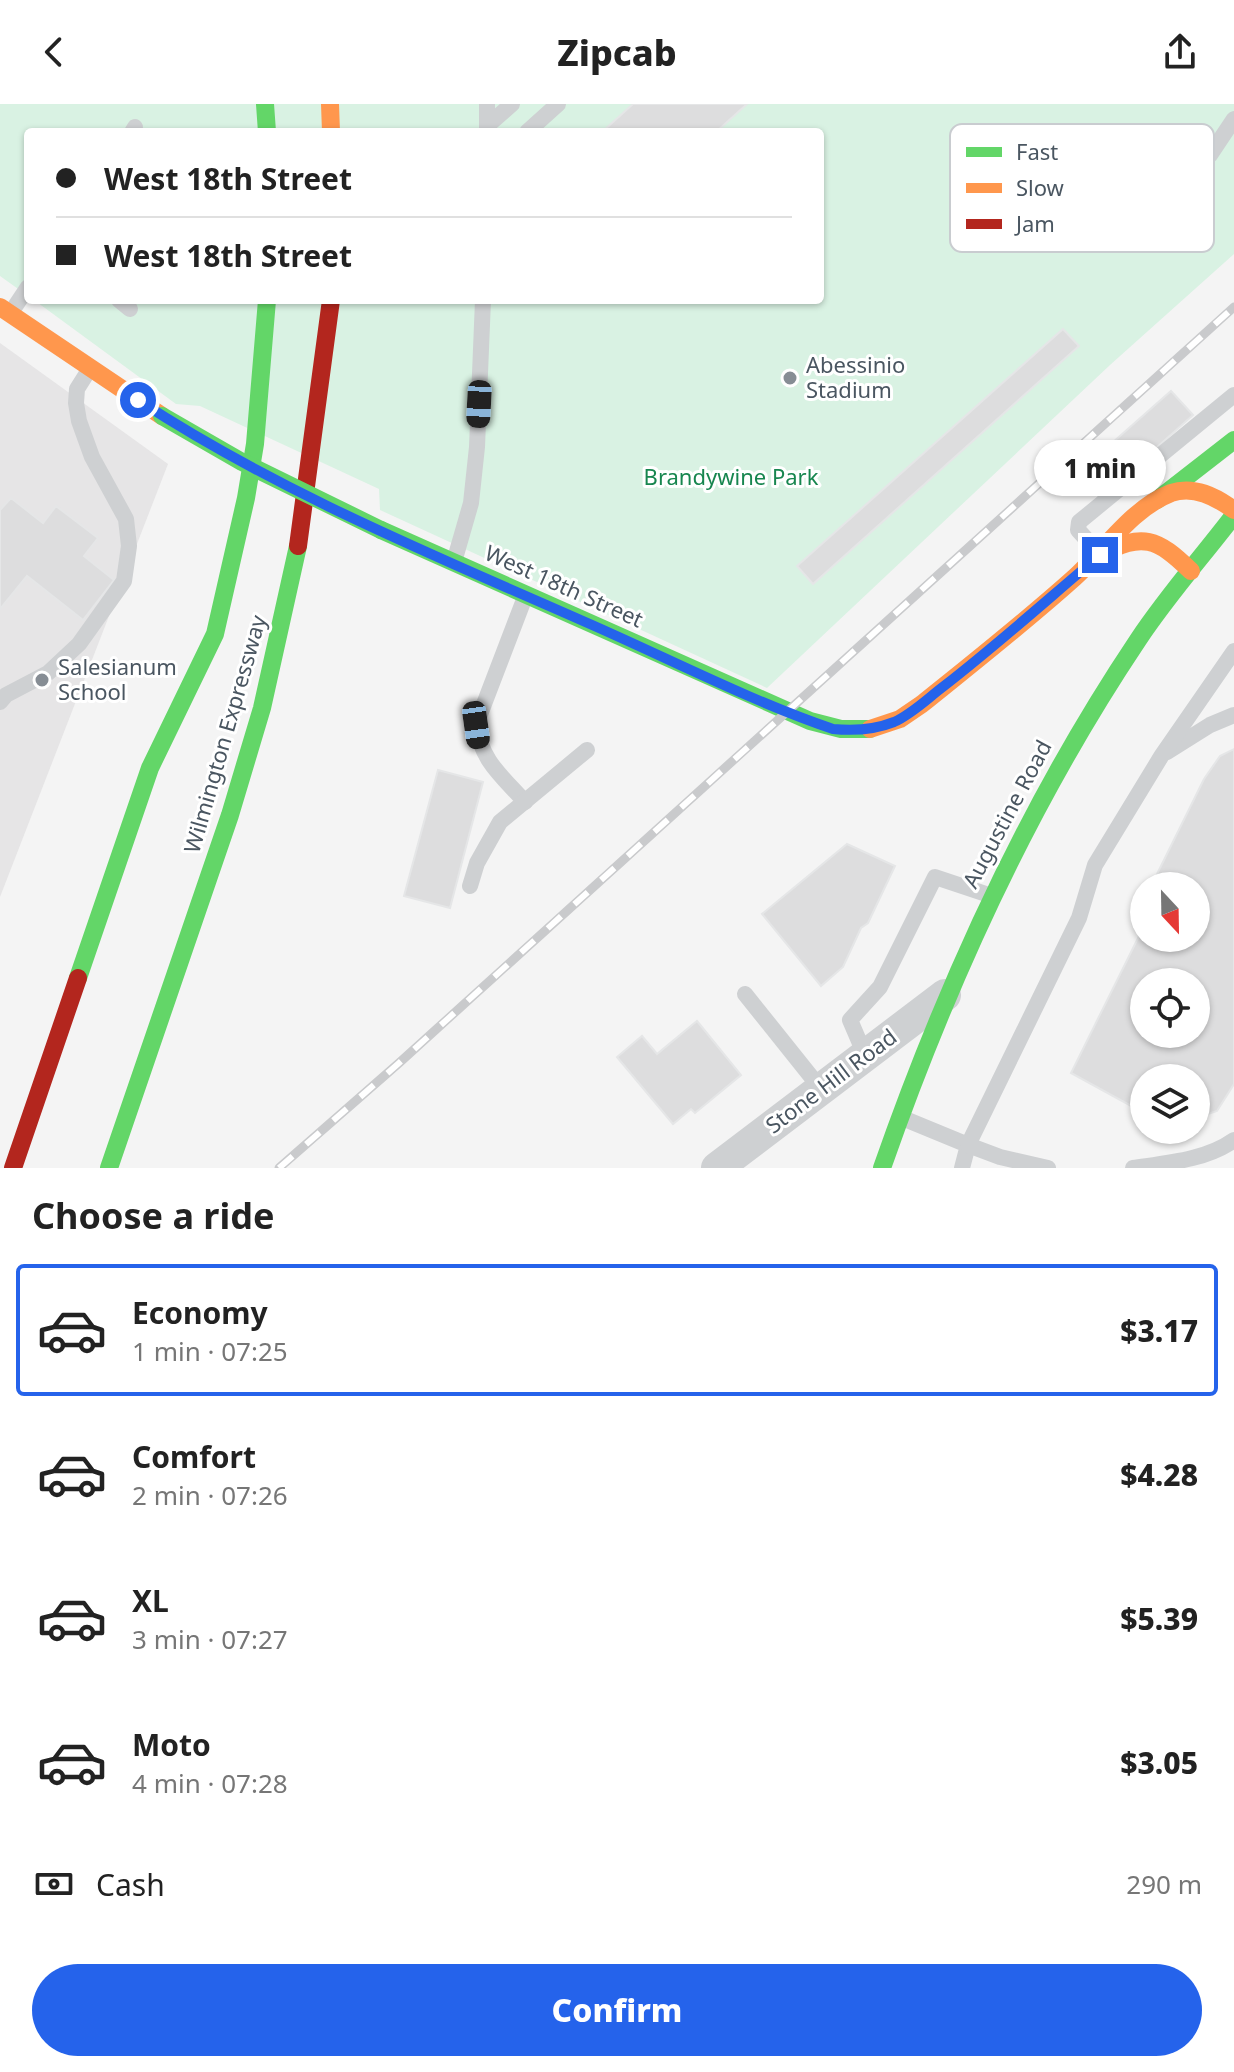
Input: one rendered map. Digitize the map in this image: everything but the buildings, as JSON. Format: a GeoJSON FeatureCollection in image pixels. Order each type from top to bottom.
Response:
{"type":"FeatureCollection","features":[{"type":"Feature","properties":{"kind":"main road"},"geometry":{"type":"LineString","coordinates":[[265,104],[267,128]]}},
{"type":"Feature","properties":{"kind":"main road"},"geometry":{"type":"LineString","coordinates":[[330,104],[331,128]]}},
{"type":"Feature","properties":{"kind":"main road"},"geometry":{"type":"LineString","coordinates":[[13,1168],[150,768],[215,634],[246,498],[260,394],[267,304]]}},
{"type":"Feature","properties":{"kind":"main road","name":"Wilmington Expressway"},"geometry":{"type":"LineString","coordinates":[[109,1168],[230,815],[262,708],[297,554],[317,423],[331,304]]}},
{"type":"Feature","properties":{"kind":"main road","name":"West 18th Street"},"geometry":{"type":"LineString","coordinates":[[5,311],[162,416],[279,483],[525,596],[833,729],[855,731],[895,721],[915,709],[982,657],[1100,555],[1121,531],[1152,504],[1174,492],[1219,497],[1234,512]]}},
{"type":"Feature","properties":{"kind":"main road"},"geometry":{"type":"LineString","coordinates":[[1152,504],[1234,440]]}},
{"type":"Feature","properties":{"kind":"main road","name":"Augustine Road"},"geometry":{"type":"LineString","coordinates":[[882,1168],[945,995],[990,895],[1066,752],[1139,637],[1234,512]]}},
{"type":"Feature","properties":{"kind":"main road","name":"West 18th Street"},"geometry":{"type":"LineString","coordinates":[[1100,555],[1124,541],[1138,538],[1151,540],[1165,547],[1191,571]]}},
{"type":"Feature","properties":{"kind":"main road","name":"Wilmington Expressway"},"geometry":{"type":"LineString","coordinates":[[186,735],[215,634]]}},
{"type":"Feature","properties":{"kind":"street","name":"Stone Hill Road"},"geometry":{"type":"LineString","coordinates":[[717,1168],[945,995]]}},
{"type":"Feature","properties":{"kind":"lane"},"geometry":{"type":"LineString","coordinates":[[487,104],[487,128]]}},
{"type":"Feature","properties":{"kind":"lane"},"geometry":{"type":"LineString","coordinates":[[488,128],[512,104]]}},
{"type":"Feature","properties":{"kind":"lane"},"geometry":{"type":"LineString","coordinates":[[531,128],[558,104]]}},
{"type":"Feature","properties":{"kind":"lane"},"geometry":{"type":"LineString","coordinates":[[1214,149],[1234,119]]}},
{"type":"Feature","properties":{"kind":"lane"},"geometry":{"type":"LineString","coordinates":[[5,311],[24,291]]}},
{"type":"Feature","properties":{"kind":"lane"},"geometry":{"type":"LineString","coordinates":[[454,564],[471,503],[476,461],[483,304]]}},
{"type":"Feature","properties":{"kind":"lane"},"geometry":{"type":"LineString","coordinates":[[0,702],[6,695],[48,673],[79,644],[124,581],[129,546],[126,519],[92,457],[76,403],[77,389],[90,368]]}},
{"type":"Feature","properties":{"kind":"lane"},"geometry":{"type":"LineString","coordinates":[[1100,555],[1078,530],[1079,522],[1231,403]]}},
{"type":"Feature","properties":{"kind":"lane"},"geometry":{"type":"LineString","coordinates":[[525,596],[476,725],[479,746],[485,757],[525,802]]}},
{"type":"Feature","properties":{"kind":"lane"},"geometry":{"type":"LineString","coordinates":[[962,1168],[968,1145],[1079,918],[1095,865],[1162,755],[1234,651]]}},
{"type":"Feature","properties":{"kind":"lane"},"geometry":{"type":"LineString","coordinates":[[1162,755],[1210,725],[1234,715]]}},
{"type":"Feature","properties":{"kind":"lane"},"geometry":{"type":"LineString","coordinates":[[470,886],[477,863],[500,822],[587,750]]}},
{"type":"Feature","properties":{"kind":"lane"},"geometry":{"type":"LineString","coordinates":[[865,1055],[850,1020],[880,987],[935,877],[990,895]]}},
{"type":"Feature","properties":{"kind":"lane"},"geometry":{"type":"LineString","coordinates":[[745,994],[821,1089]]}},
{"type":"Feature","properties":{"kind":"lane"},"geometry":{"type":"LineString","coordinates":[[899,1117],[1000,1157],[1048,1168]]}},
{"type":"Feature","properties":{"kind":"lane"},"geometry":{"type":"LineString","coordinates":[[1133,1168],[1189,1159],[1226,1146],[1234,1140]]}},
{"type":"Feature","properties":{"kind":"shaded area","name":"Salesianum School"},"geometry":{"type":"Polygon","coordinates":[[[0,343],[168,464],[0,897],[0,343]]]}},
{"type":"Feature","properties":{"kind":"green space","name":"Brandywine Park"},"geometry":{"type":"Polygon","coordinates":[[[0,104],[1234,104],[1234,254],[1110,365],[767,688],[380,510],[379,489],[200,406],[176,404],[39,304],[824,304],[824,128],[24,128],[24,293],[0,276],[0,104]]]}},
{"type":"Feature","properties":{"kind":"railway"},"geometry":{"type":"LineString","coordinates":[[279,1168],[1234,307]]}},
{"type":"Feature","properties":{"kind":"traffic: fast"},"geometry":{"type":"LineString","coordinates":[[265,104],[267,128]]}},
{"type":"Feature","properties":{"kind":"traffic: fast"},"geometry":{"type":"LineString","coordinates":[[78,978],[150,768],[215,634],[255,444],[267,304]]}},
{"type":"Feature","properties":{"kind":"traffic: fast"},"geometry":{"type":"LineString","coordinates":[[162,416],[242,462],[381,530]]}},
{"type":"Feature","properties":{"kind":"traffic: fast"},"geometry":{"type":"LineString","coordinates":[[1157,500],[1234,440]]}},
{"type":"Feature","properties":{"kind":"traffic: fast"},"geometry":{"type":"LineString","coordinates":[[882,1168],[934,1030],[1026,830],[1098,702],[1138,640],[1234,515]]}},
{"type":"Feature","properties":{"kind":"traffic: fast"},"geometry":{"type":"LineString","coordinates":[[381,530],[810,721],[841,729],[870,729]]}},
{"type":"Feature","properties":{"kind":"traffic: fast"},"geometry":{"type":"LineString","coordinates":[[109,1168],[230,815],[262,708],[298,546]]}},
{"type":"Feature","properties":{"kind":"traffic: slow"},"geometry":{"type":"LineString","coordinates":[[330,104],[331,128]]}},
{"type":"Feature","properties":{"kind":"traffic: slow"},"geometry":{"type":"LineString","coordinates":[[0,307],[162,416]]}},
{"type":"Feature","properties":{"kind":"traffic: slow"},"geometry":{"type":"LineString","coordinates":[[870,729],[900,719],[922,704],[1055,594],[1131,519],[1157,500],[1171,493],[1196,491],[1234,510]]}},
{"type":"Feature","properties":{"kind":"traffic: slow"},"geometry":{"type":"LineString","coordinates":[[1100,555],[1128,543],[1149,542],[1168,551],[1191,571]]}},
{"type":"Feature","properties":{"kind":"traffic: jam"},"geometry":{"type":"LineString","coordinates":[[298,546],[330,304]]}},
{"type":"Feature","properties":{"kind":"traffic: jam"},"geometry":{"type":"LineString","coordinates":[[13,1168],[78,978]]}},
{"type":"Feature","properties":{"kind":"place","name":"Abessinio Stadium"},"geometry":{"type":"Point","coordinates":[790,378]}},
{"type":"Feature","properties":{"kind":"place","name":"Salesianum School"},"geometry":{"type":"Point","coordinates":[42,680]}},
{"type":"Feature","properties":{"kind":"route"},"geometry":{"type":"LineString","coordinates":[[138,400],[215,449],[279,483],[447,561],[833,729],[855,731],[875,728],[915,709],[982,657],[1100,555]]}}]}
